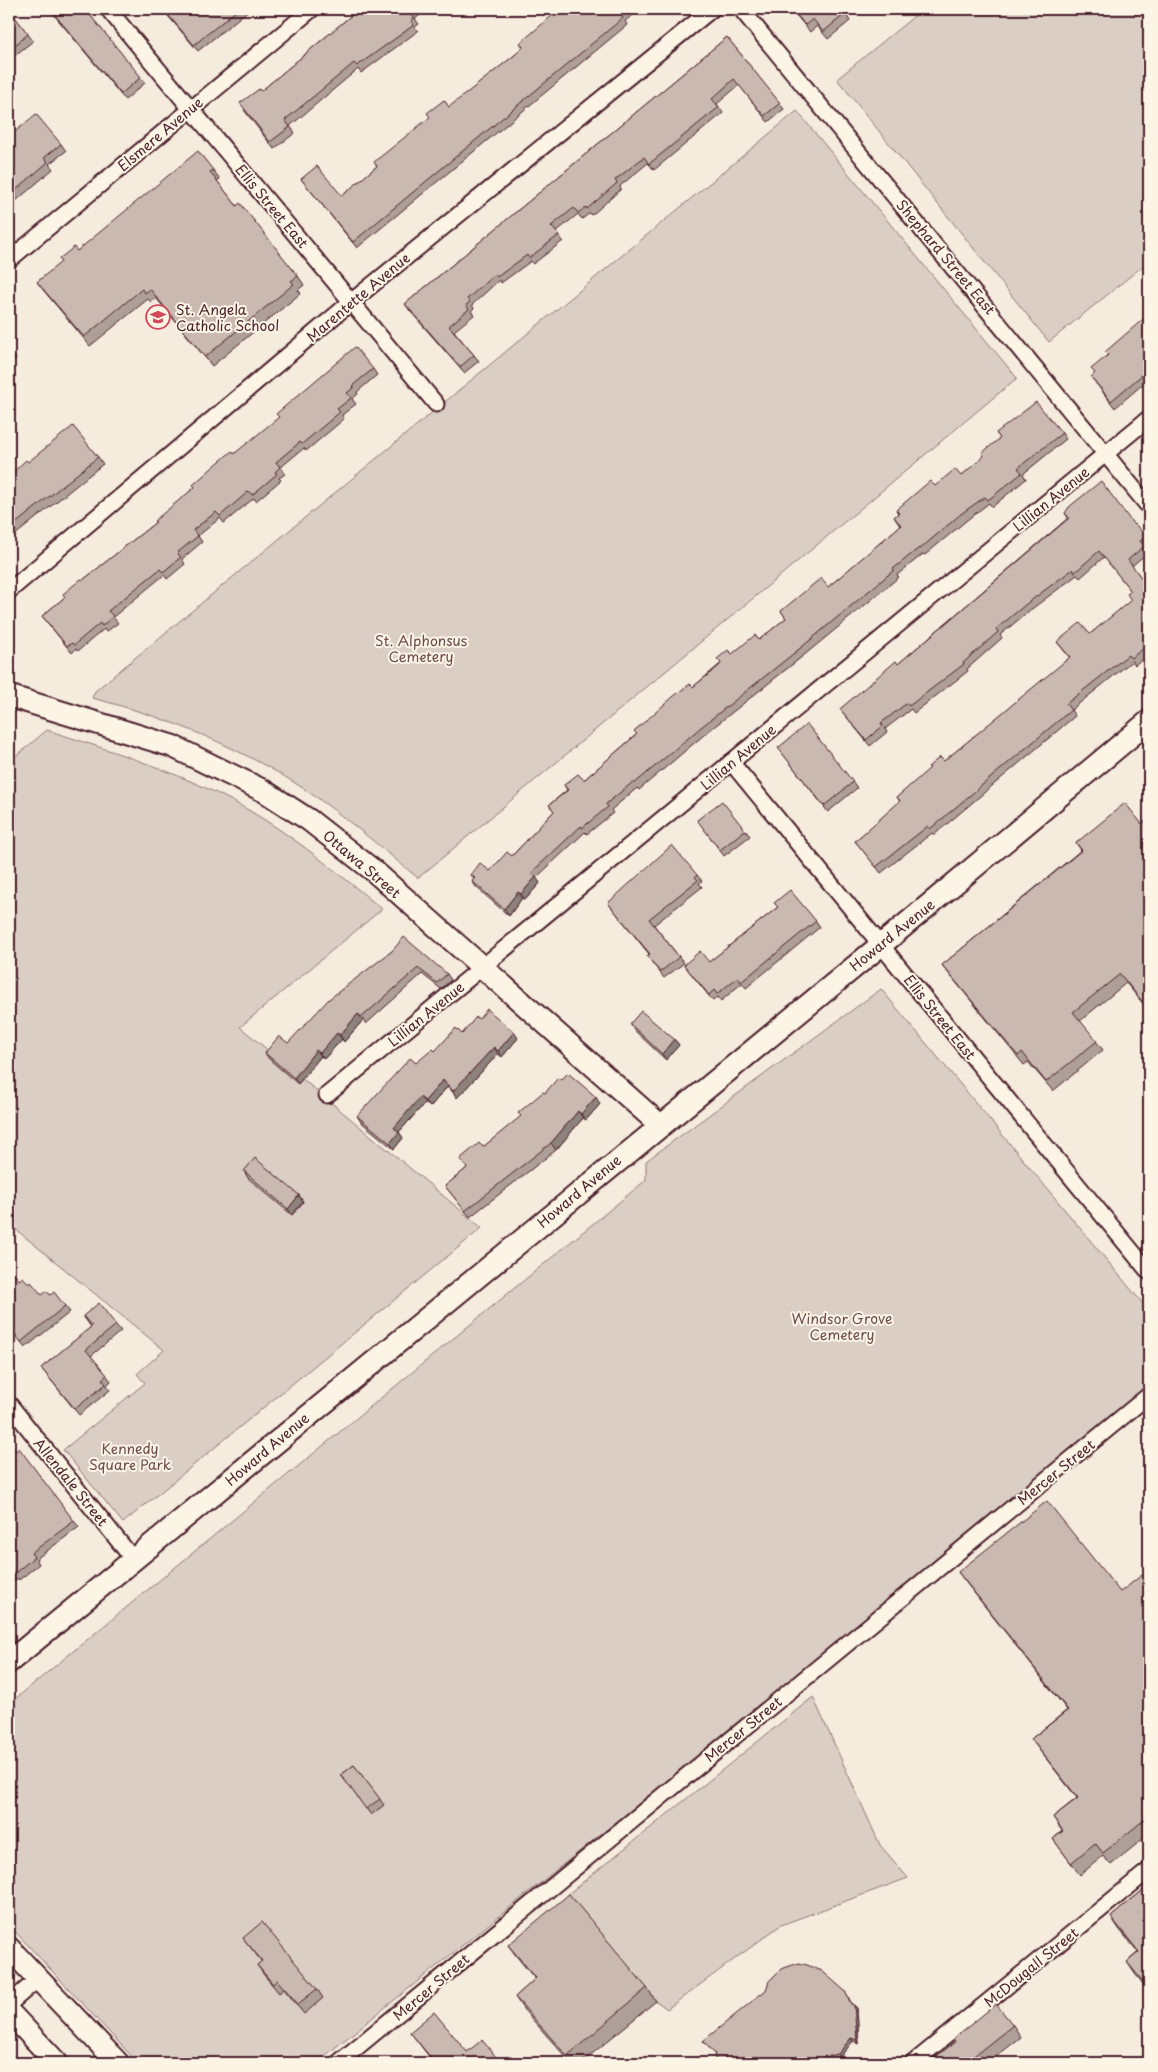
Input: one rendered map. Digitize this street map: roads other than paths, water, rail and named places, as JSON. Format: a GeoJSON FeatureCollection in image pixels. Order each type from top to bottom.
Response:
{"type":"FeatureCollection","features":[{"type":"Feature","properties":{"kind":"main road","name":"Ottawa Street"},"geometry":{"type":"LineString","coordinates":[[9,696],[172,746],[264,791],[309,820],[374,871],[660,1125]]}},
{"type":"Feature","properties":{"kind":"main road","name":"Howard Avenue"},"geometry":{"type":"LineString","coordinates":[[9,1662],[881,945],[1149,721]]}},
{"type":"Feature","properties":{"kind":"main road"},"geometry":{"type":"LineString","coordinates":[[9,1948],[118,2063]]}},
{"type":"Feature","properties":{"kind":"main road"},"geometry":{"type":"LineString","coordinates":[[9,2012],[57,2063]]}},
{"type":"Feature","properties":{"kind":"street","name":"Ellis Street East"},"geometry":{"type":"LineString","coordinates":[[108,9],[436,404]]}},
{"type":"Feature","properties":{"kind":"street","name":"Elsmere Avenue"},"geometry":{"type":"LineString","coordinates":[[9,260],[312,9]]}},
{"type":"Feature","properties":{"kind":"street","name":"Marentette Avenue"},"geometry":{"type":"LineString","coordinates":[[9,591],[351,302],[712,9]]}},
{"type":"Feature","properties":{"kind":"street","name":"Shephard Street East"},"geometry":{"type":"LineString","coordinates":[[741,9],[1149,507]]}},
{"type":"Feature","properties":{"kind":"street","name":"Lillian Avenue"},"geometry":{"type":"LineString","coordinates":[[327,1095],[1149,418]]}},
{"type":"Feature","properties":{"kind":"street","name":"Ellis Street East"},"geometry":{"type":"LineString","coordinates":[[732,762],[1149,1272]]}},
{"type":"Feature","properties":{"kind":"street","name":"Mercer Street"},"geometry":{"type":"LineString","coordinates":[[338,2063],[1149,1395]]}},
{"type":"Feature","properties":{"kind":"street","name":"Allendale Street"},"geometry":{"type":"LineString","coordinates":[[9,1404],[134,1559]]}},
{"type":"Feature","properties":{"kind":"street","name":"McDougall Street"},"geometry":{"type":"LineString","coordinates":[[913,2063],[1149,1870]]}},
{"type":"Feature","properties":{"kind":"street"},"geometry":{"type":"LineString","coordinates":[[9,2004],[38,1979]]}},
{"type":"Feature","properties":{"kind":"place","name":"St. Angela Catholic School"},"geometry":{"type":"Point","coordinates":[158,317]}},
{"type":"Feature","properties":{"kind":"park label","name":"St. Alphonsus Cemetery"},"geometry":{"type":"Point","coordinates":[421,648]}},
{"type":"Feature","properties":{"kind":"park label","name":"Windsor Grove Cemetery"},"geometry":{"type":"Point","coordinates":[842,1326]}},
{"type":"Feature","properties":{"kind":"park label","name":"Kennedy Square Park"},"geometry":{"type":"Point","coordinates":[130,1456]}}]}
